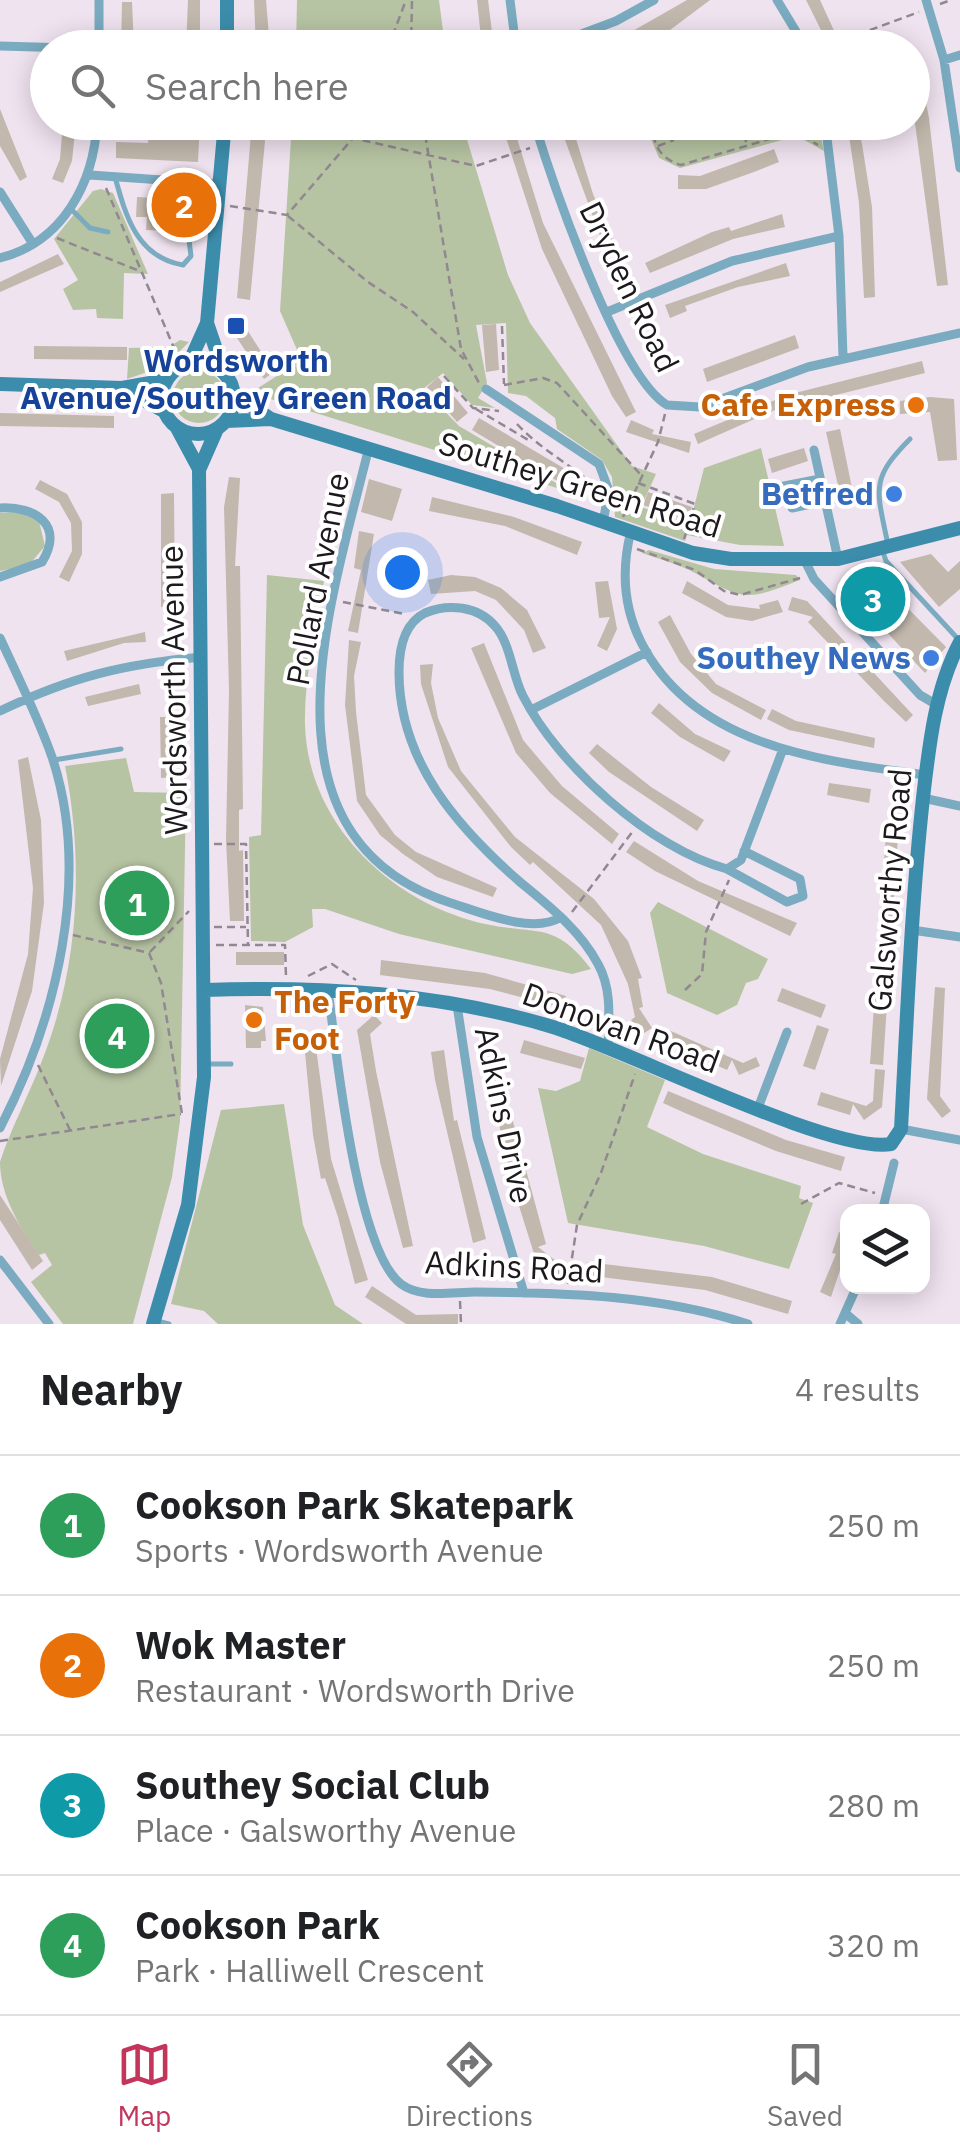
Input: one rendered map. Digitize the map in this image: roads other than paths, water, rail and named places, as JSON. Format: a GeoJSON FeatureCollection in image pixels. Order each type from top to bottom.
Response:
{"type":"FeatureCollection","features":[{"type":"Feature","properties":{"kind":"street"},"geometry":{"type":"LineString","coordinates":[[99,0],[99,30]]}},
{"type":"Feature","properties":{"kind":"street"},"geometry":{"type":"LineString","coordinates":[[226,0],[227,30]]}},
{"type":"Feature","properties":{"kind":"street"},"geometry":{"type":"LineString","coordinates":[[510,0],[514,30]]}},
{"type":"Feature","properties":{"kind":"street"},"geometry":{"type":"LineString","coordinates":[[592,30],[654,0]]}},
{"type":"Feature","properties":{"kind":"street"},"geometry":{"type":"LineString","coordinates":[[777,0],[795,30]]}},
{"type":"Feature","properties":{"kind":"street"},"geometry":{"type":"LineString","coordinates":[[934,3],[960,168]]}},
{"type":"Feature","properties":{"kind":"street"},"geometry":{"type":"LineString","coordinates":[[0,46],[30,47]]}},
{"type":"Feature","properties":{"kind":"street"},"geometry":{"type":"LineString","coordinates":[[944,60],[960,54]]}},
{"type":"Feature","properties":{"kind":"street"},"geometry":{"type":"LineString","coordinates":[[0,258],[43,237],[71,208],[95,175],[96,140]]}},
{"type":"Feature","properties":{"kind":"street"},"geometry":{"type":"LineString","coordinates":[[0,384],[122,388],[167,380],[186,364],[206,324],[224,140]]}},
{"type":"Feature","properties":{"kind":"street","name":"Dryden Road"},"geometry":{"type":"LineString","coordinates":[[539,140],[607,312],[642,381],[667,405],[700,406],[843,357],[960,333]]}},
{"type":"Feature","properties":{"kind":"street"},"geometry":{"type":"LineString","coordinates":[[828,140],[839,236],[843,357]]}},
{"type":"Feature","properties":{"kind":"street"},"geometry":{"type":"LineString","coordinates":[[95,175],[220,184]]}},
{"type":"Feature","properties":{"kind":"street"},"geometry":{"type":"LineString","coordinates":[[0,192],[32,244]]}},
{"type":"Feature","properties":{"kind":"street"},"geometry":{"type":"LineString","coordinates":[[607,312],[732,261],[839,236]]}},
{"type":"Feature","properties":{"kind":"street"},"geometry":{"type":"LineString","coordinates":[[122,388],[164,411],[177,428],[197,434],[222,425],[235,395],[206,324]]}},
{"type":"Feature","properties":{"kind":"street"},"geometry":{"type":"LineString","coordinates":[[186,364],[201,362],[223,371]]}},
{"type":"Feature","properties":{"kind":"street"},"geometry":{"type":"LineString","coordinates":[[164,411],[167,380]]}},
{"type":"Feature","properties":{"kind":"street"},"geometry":{"type":"LineString","coordinates":[[486,389],[508,409],[599,464],[620,532],[626,602],[646,652],[662,676],[709,717],[783,749],[849,765],[926,775]]}},
{"type":"Feature","properties":{"kind":"street","name":"Southey Green Road"},"geometry":{"type":"LineString","coordinates":[[235,395],[271,420],[620,532],[732,559],[808,568],[960,528]]}},
{"type":"Feature","properties":{"kind":"street","name":"Southey Green Road"},"geometry":{"type":"LineString","coordinates":[[222,425],[271,420]]}},
{"type":"Feature","properties":{"kind":"street","name":"Wordsworth Avenue"},"geometry":{"type":"LineString","coordinates":[[199,470],[222,425]]}},
{"type":"Feature","properties":{"kind":"street","name":"Wordsworth Avenue"},"geometry":{"type":"LineString","coordinates":[[159,1323],[188,1205],[205,1064],[199,470],[177,428]]}},
{"type":"Feature","properties":{"kind":"street"},"geometry":{"type":"LineString","coordinates":[[814,450],[838,559]]}},
{"type":"Feature","properties":{"kind":"street","name":"Pollard Avenue"},"geometry":{"type":"LineString","coordinates":[[368,451],[332,600],[319,699],[321,763],[328,788],[355,834],[396,874],[443,900],[510,920],[564,919]]}},
{"type":"Feature","properties":{"kind":"street"},"geometry":{"type":"LineString","coordinates":[[774,488],[820,479]]}},
{"type":"Feature","properties":{"kind":"street"},"geometry":{"type":"LineString","coordinates":[[792,508],[850,496]]}},
{"type":"Feature","properties":{"kind":"street"},"geometry":{"type":"LineString","coordinates":[[0,508],[20,507],[40,514],[51,542],[42,562],[33,569],[0,577]]}},
{"type":"Feature","properties":{"kind":"street","name":"Southey Green Road"},"geometry":{"type":"LineString","coordinates":[[936,537],[960,540]]}},
{"type":"Feature","properties":{"kind":"street"},"geometry":{"type":"LineString","coordinates":[[808,568],[920,694],[937,706]]}},
{"type":"Feature","properties":{"kind":"street"},"geometry":{"type":"LineString","coordinates":[[608,1046],[607,984],[585,942],[474,840],[430,784],[414,748],[398,681],[402,641],[418,617],[457,607],[494,625],[531,710],[569,763],[640,822],[690,854],[787,902],[803,896],[800,879],[744,851]]}},
{"type":"Feature","properties":{"kind":"street"},"geometry":{"type":"LineString","coordinates":[[0,638],[53,760],[65,836],[63,933],[34,1057],[0,1128]]}},
{"type":"Feature","properties":{"kind":"street","name":"Galsworthy Road"},"geometry":{"type":"LineString","coordinates":[[902,1129],[923,798],[937,706],[960,641]]}},
{"type":"Feature","properties":{"kind":"street"},"geometry":{"type":"LineString","coordinates":[[531,710],[646,652]]}},
{"type":"Feature","properties":{"kind":"street"},"geometry":{"type":"LineString","coordinates":[[0,710],[99,670],[202,657]]}},
{"type":"Feature","properties":{"kind":"street"},"geometry":{"type":"LineString","coordinates":[[730,872],[744,851],[783,749]]}},
{"type":"Feature","properties":{"kind":"street"},"geometry":{"type":"LineString","coordinates":[[923,798],[960,806]]}},
{"type":"Feature","properties":{"kind":"street"},"geometry":{"type":"LineString","coordinates":[[912,930],[960,937]]}},
{"type":"Feature","properties":{"kind":"street","name":"Donovan Road"},"geometry":{"type":"LineString","coordinates":[[206,990],[368,992],[457,1004],[608,1046],[758,1108],[850,1139],[891,1144],[902,1129]]}},
{"type":"Feature","properties":{"kind":"street","name":"Adkins Road"},"geometry":{"type":"LineString","coordinates":[[328,990],[350,1137],[378,1250],[392,1275],[413,1290],[566,1293],[682,1307],[748,1324]]}},
{"type":"Feature","properties":{"kind":"street","name":"Adkins Drive"},"geometry":{"type":"LineString","coordinates":[[457,1004],[477,1137],[524,1293]]}},
{"type":"Feature","properties":{"kind":"street"},"geometry":{"type":"LineString","coordinates":[[758,1108],[787,1032]]}},
{"type":"Feature","properties":{"kind":"street"},"geometry":{"type":"LineString","coordinates":[[902,1129],[960,1140]]}},
{"type":"Feature","properties":{"kind":"street"},"geometry":{"type":"LineString","coordinates":[[884,1204],[894,1163]]}},
{"type":"Feature","properties":{"kind":"street"},"geometry":{"type":"LineString","coordinates":[[0,1260],[49,1324]]}},
{"type":"Feature","properties":{"kind":"street"},"geometry":{"type":"LineString","coordinates":[[840,1324],[853,1294]]}},
{"type":"Feature","properties":{"kind":"street"},"geometry":{"type":"LineString","coordinates":[[845,1313],[858,1324]]}},
{"type":"Feature","properties":{"kind":"lane"},"geometry":{"type":"LineString","coordinates":[[114,176],[140,244],[150,253],[183,265],[190,256],[188,232]]}},
{"type":"Feature","properties":{"kind":"lane"},"geometry":{"type":"LineString","coordinates":[[71,208],[90,228],[108,232]]}},
{"type":"Feature","properties":{"kind":"lane"},"geometry":{"type":"LineString","coordinates":[[910,438],[884,464],[876,484],[886,561],[960,641]]}},
{"type":"Feature","properties":{"kind":"lane"},"geometry":{"type":"LineString","coordinates":[[53,760],[120,749]]}},
{"type":"Feature","properties":{"kind":"lane"},"geometry":{"type":"LineString","coordinates":[[205,1064],[231,1064]]}},
{"type":"Feature","properties":{"kind":"place","name":"Wok Master"},"geometry":{"type":"Point","coordinates":[184,205]}},
{"type":"Feature","properties":{"kind":"place","name":"Wordsworth Avenue/Southey Green Road"},"geometry":{"type":"Point","coordinates":[236,326]}},
{"type":"Feature","properties":{"kind":"place","name":"Cafe Express"},"geometry":{"type":"Point","coordinates":[916,405]}},
{"type":"Feature","properties":{"kind":"place","name":"Betfred"},"geometry":{"type":"Point","coordinates":[894,494]}},
{"type":"Feature","properties":{"kind":"place","name":"Southey Social Club"},"geometry":{"type":"Point","coordinates":[873,599]}},
{"type":"Feature","properties":{"kind":"place","name":"Southey News"},"geometry":{"type":"Point","coordinates":[931,658]}},
{"type":"Feature","properties":{"kind":"place","name":"Cookson Park Skatepark"},"geometry":{"type":"Point","coordinates":[137,903]}},
{"type":"Feature","properties":{"kind":"place","name":"The Forty Foot"},"geometry":{"type":"Point","coordinates":[254,1020]}},
{"type":"Feature","properties":{"kind":"place","name":"Cookson Park"},"geometry":{"type":"Point","coordinates":[117,1036]}}]}
